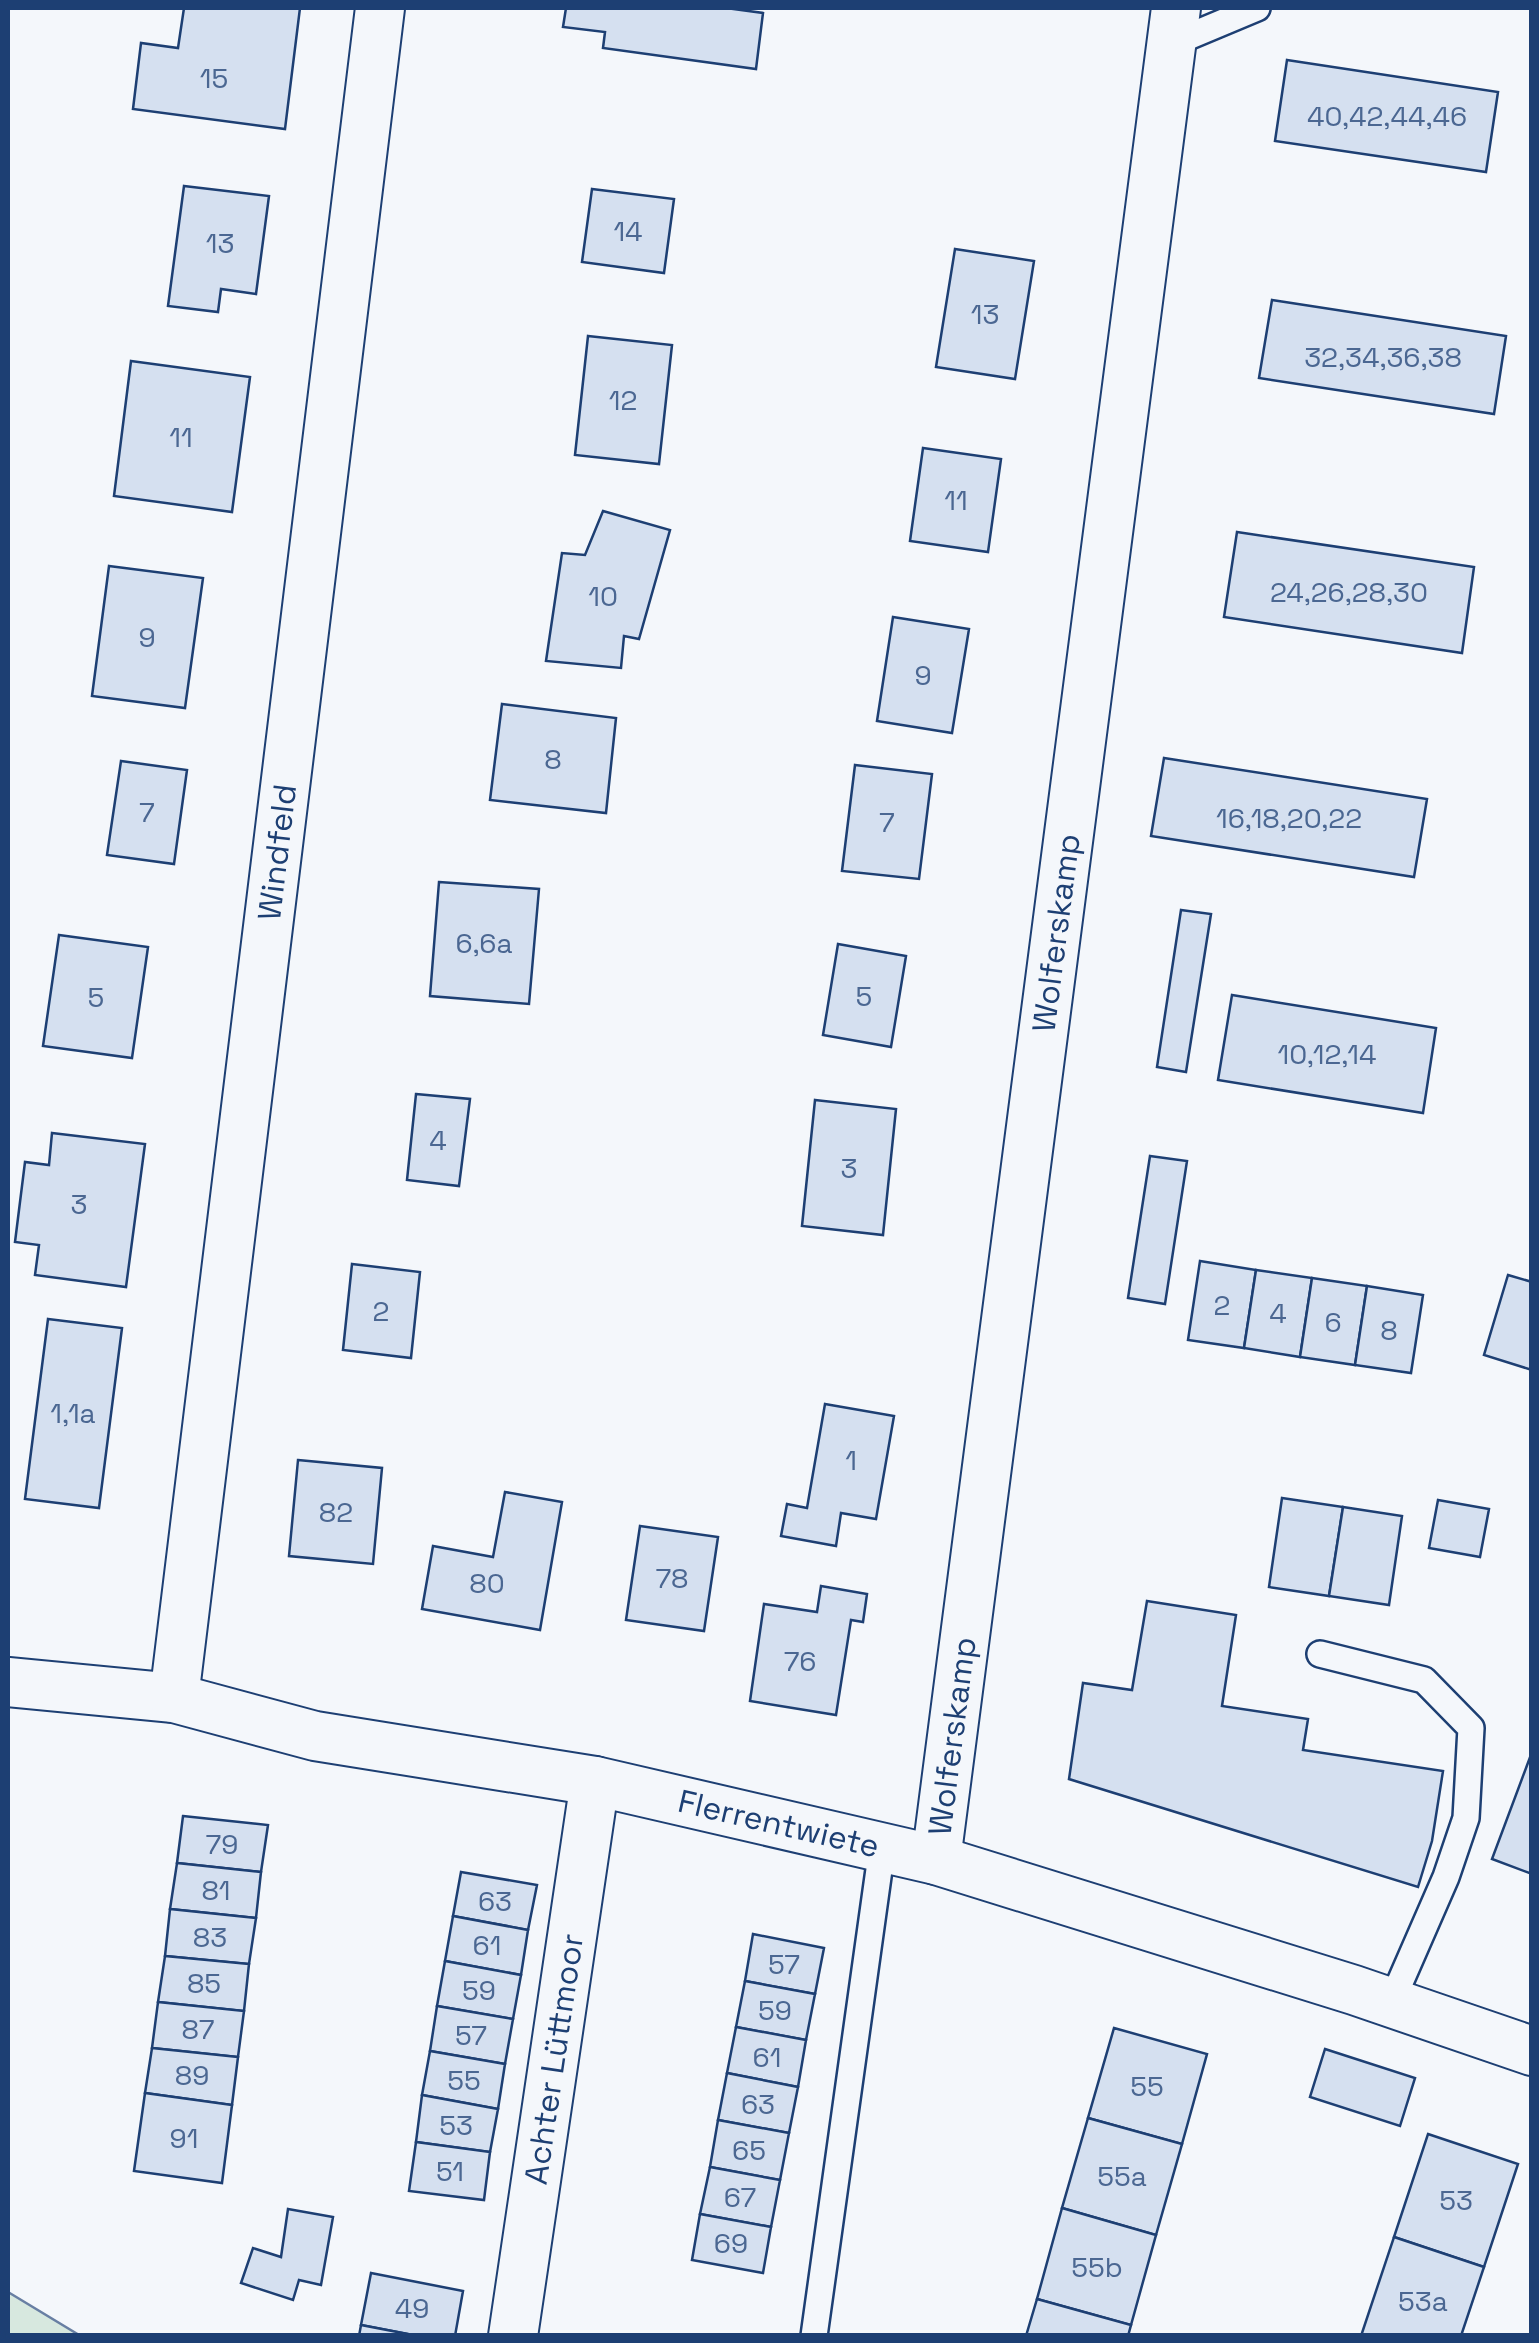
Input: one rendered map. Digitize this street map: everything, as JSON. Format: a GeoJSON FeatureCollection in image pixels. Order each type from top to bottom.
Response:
{"type":"FeatureCollection","features":[{"type":"Feature","properties":{"kind":"street","name":"Windfeld"},"geometry":{"type":"LineString","coordinates":[[174,1698],[380,8]]}},
{"type":"Feature","properties":{"kind":"street","name":"Wolferskamp"},"geometry":{"type":"LineString","coordinates":[[936,1860],[1173,26]]}},
{"type":"Feature","properties":{"kind":"street","name":"Flerrentwiete"},"geometry":{"type":"LineString","coordinates":[[8,1682],[174,1698],[315,1736],[594,1781],[936,1860],[1532,2051]]}},
{"type":"Feature","properties":{"kind":"street","name":"Achter Lüttmoor"},"geometry":{"type":"LineString","coordinates":[[513,2336],[594,1781]]}},
{"type":"Feature","properties":{"kind":"lane"},"geometry":{"type":"LineString","coordinates":[[1173,26],[1256,8]]}},
{"type":"Feature","properties":{"kind":"lane"},"geometry":{"type":"LineString","coordinates":[[1320,1654],[1424,1680],[1471,1728],[1466,1818],[1446,1877],[1391,2003]]}},
{"type":"Feature","properties":{"kind":"lane"},"geometry":{"type":"LineString","coordinates":[[814,2336],[882,1848]]}},
{"type":"Feature","properties":{"kind":"shaded area"},"geometry":{"type":"Polygon","coordinates":[[[8,2292],[79,2335],[8,2335],[8,2292]]]}},
{"type":"Feature","properties":{"kind":"building"},"geometry":{"type":"Polygon","coordinates":[[[184,8],[300,8],[285,129],[133,109],[141,43],[178,48],[184,8]]]}},
{"type":"Feature","properties":{"kind":"building"},"geometry":{"type":"Polygon","coordinates":[[[566,8],[726,8],[763,13],[756,69],[603,48],[605,32],[563,27],[566,8]]]}},
{"type":"Feature","properties":{"kind":"building"},"geometry":{"type":"Polygon","coordinates":[[[1287,60],[1498,92],[1486,172],[1275,141],[1287,60]]]}},
{"type":"Feature","properties":{"kind":"building"},"geometry":{"type":"Polygon","coordinates":[[[184,186],[269,196],[256,294],[221,289],[218,312],[168,306],[184,186]]]}},
{"type":"Feature","properties":{"kind":"building"},"geometry":{"type":"Polygon","coordinates":[[[592,189],[674,199],[664,273],[582,262],[592,189]]]}},
{"type":"Feature","properties":{"kind":"building"},"geometry":{"type":"Polygon","coordinates":[[[955,249],[1034,261],[1015,379],[936,367],[955,249]]]}},
{"type":"Feature","properties":{"kind":"building"},"geometry":{"type":"Polygon","coordinates":[[[1272,300],[1506,336],[1494,414],[1259,378],[1272,300]]]}},
{"type":"Feature","properties":{"kind":"building"},"geometry":{"type":"Polygon","coordinates":[[[588,336],[672,345],[659,464],[575,455],[588,336]]]}},
{"type":"Feature","properties":{"kind":"building"},"geometry":{"type":"Polygon","coordinates":[[[131,361],[250,377],[232,512],[114,496],[131,361]]]}},
{"type":"Feature","properties":{"kind":"building"},"geometry":{"type":"Polygon","coordinates":[[[923,448],[1001,459],[988,552],[910,541],[923,448]]]}},
{"type":"Feature","properties":{"kind":"building"},"geometry":{"type":"Polygon","coordinates":[[[603,511],[670,530],[639,639],[624,636],[621,668],[546,661],[562,553],[585,555],[603,511]]]}},
{"type":"Feature","properties":{"kind":"building"},"geometry":{"type":"Polygon","coordinates":[[[1237,532],[1474,567],[1462,653],[1224,617],[1237,532]]]}},
{"type":"Feature","properties":{"kind":"building"},"geometry":{"type":"Polygon","coordinates":[[[109,566],[203,578],[185,708],[92,696],[109,566]]]}},
{"type":"Feature","properties":{"kind":"building"},"geometry":{"type":"Polygon","coordinates":[[[893,617],[969,629],[952,733],[877,721],[893,617]]]}},
{"type":"Feature","properties":{"kind":"building"},"geometry":{"type":"Polygon","coordinates":[[[502,704],[616,718],[606,813],[490,800],[502,704]]]}},
{"type":"Feature","properties":{"kind":"building"},"geometry":{"type":"Polygon","coordinates":[[[1164,758],[1427,799],[1414,877],[1151,836],[1164,758]]]}},
{"type":"Feature","properties":{"kind":"building"},"geometry":{"type":"Polygon","coordinates":[[[121,761],[187,770],[174,864],[107,855],[121,761]]]}},
{"type":"Feature","properties":{"kind":"building"},"geometry":{"type":"Polygon","coordinates":[[[855,765],[932,774],[919,879],[842,871],[855,765]]]}},
{"type":"Feature","properties":{"kind":"building"},"geometry":{"type":"Polygon","coordinates":[[[439,882],[539,889],[529,1004],[430,996],[439,882]]]}},
{"type":"Feature","properties":{"kind":"building"},"geometry":{"type":"Polygon","coordinates":[[[1181,910],[1211,914],[1186,1072],[1157,1067],[1181,910]]]}},
{"type":"Feature","properties":{"kind":"building"},"geometry":{"type":"Polygon","coordinates":[[[59,935],[148,947],[132,1058],[43,1046],[59,935]]]}},
{"type":"Feature","properties":{"kind":"building"},"geometry":{"type":"Polygon","coordinates":[[[838,944],[906,956],[891,1047],[823,1035],[838,944]]]}},
{"type":"Feature","properties":{"kind":"building"},"geometry":{"type":"Polygon","coordinates":[[[1232,995],[1436,1028],[1423,1113],[1218,1080],[1232,995]]]}},
{"type":"Feature","properties":{"kind":"building"},"geometry":{"type":"Polygon","coordinates":[[[416,1094],[470,1099],[459,1186],[407,1180],[416,1094]]]}},
{"type":"Feature","properties":{"kind":"building"},"geometry":{"type":"Polygon","coordinates":[[[815,1100],[896,1109],[883,1235],[802,1226],[815,1100]]]}},
{"type":"Feature","properties":{"kind":"building"},"geometry":{"type":"Polygon","coordinates":[[[52,1133],[145,1144],[126,1287],[35,1275],[39,1245],[15,1242],[25,1162],[49,1165],[52,1133]]]}},
{"type":"Feature","properties":{"kind":"building"},"geometry":{"type":"Polygon","coordinates":[[[1150,1156],[1187,1161],[1165,1304],[1128,1298],[1150,1156]]]}},
{"type":"Feature","properties":{"kind":"building"},"geometry":{"type":"Polygon","coordinates":[[[1200,1261],[1256,1270],[1244,1348],[1188,1340],[1200,1261]]]}},
{"type":"Feature","properties":{"kind":"building"},"geometry":{"type":"Polygon","coordinates":[[[352,1264],[420,1272],[411,1358],[343,1350],[352,1264]]]}},
{"type":"Feature","properties":{"kind":"building"},"geometry":{"type":"Polygon","coordinates":[[[1256,1270],[1312,1278],[1300,1357],[1244,1348],[1256,1270]]]}},
{"type":"Feature","properties":{"kind":"building"},"geometry":{"type":"Polygon","coordinates":[[[1508,1275],[1532,1282],[1532,1370],[1484,1355],[1508,1275]]]}},
{"type":"Feature","properties":{"kind":"building"},"geometry":{"type":"Polygon","coordinates":[[[1312,1278],[1367,1286],[1355,1365],[1300,1357],[1312,1278]]]}},
{"type":"Feature","properties":{"kind":"building"},"geometry":{"type":"Polygon","coordinates":[[[1367,1286],[1423,1295],[1411,1373],[1355,1365],[1367,1286]]]}},
{"type":"Feature","properties":{"kind":"building"},"geometry":{"type":"Polygon","coordinates":[[[48,1319],[122,1328],[99,1508],[25,1499],[48,1319]]]}},
{"type":"Feature","properties":{"kind":"building"},"geometry":{"type":"Polygon","coordinates":[[[825,1404],[894,1416],[876,1519],[841,1513],[836,1546],[781,1536],[787,1504],[807,1508],[825,1404]]]}},
{"type":"Feature","properties":{"kind":"building"},"geometry":{"type":"Polygon","coordinates":[[[298,1460],[382,1468],[373,1564],[289,1556],[298,1460]]]}},
{"type":"Feature","properties":{"kind":"building"},"geometry":{"type":"Polygon","coordinates":[[[505,1492],[562,1502],[540,1630],[422,1609],[433,1546],[493,1557],[505,1492]]]}},
{"type":"Feature","properties":{"kind":"building"},"geometry":{"type":"Polygon","coordinates":[[[1282,1498],[1343,1507],[1329,1596],[1269,1587],[1282,1498]]]}},
{"type":"Feature","properties":{"kind":"building"},"geometry":{"type":"Polygon","coordinates":[[[1438,1500],[1489,1509],[1480,1557],[1429,1548],[1438,1500]]]}},
{"type":"Feature","properties":{"kind":"building"},"geometry":{"type":"Polygon","coordinates":[[[1343,1507],[1402,1516],[1389,1605],[1329,1596],[1343,1507]]]}},
{"type":"Feature","properties":{"kind":"building"},"geometry":{"type":"Polygon","coordinates":[[[640,1526],[718,1537],[704,1631],[626,1620],[640,1526]]]}},
{"type":"Feature","properties":{"kind":"building"},"geometry":{"type":"Polygon","coordinates":[[[821,1586],[867,1594],[863,1622],[851,1620],[836,1715],[750,1701],[764,1604],[817,1612],[821,1586]]]}},
{"type":"Feature","properties":{"kind":"building"},"geometry":{"type":"Polygon","coordinates":[[[1147,1601],[1236,1615],[1222,1706],[1308,1719],[1303,1750],[1443,1771],[1432,1841],[1418,1887],[1069,1779],[1083,1683],[1132,1690],[1147,1601]]]}},
{"type":"Feature","properties":{"kind":"building"},"geometry":{"type":"Polygon","coordinates":[[[1532,1752],[1532,1874],[1492,1859],[1532,1752]]]}},
{"type":"Feature","properties":{"kind":"building"},"geometry":{"type":"Polygon","coordinates":[[[183,1816],[268,1825],[261,1872],[177,1863],[183,1816]]]}},
{"type":"Feature","properties":{"kind":"building"},"geometry":{"type":"Polygon","coordinates":[[[177,1863],[261,1872],[256,1918],[170,1909],[177,1863]]]}},
{"type":"Feature","properties":{"kind":"building"},"geometry":{"type":"Polygon","coordinates":[[[461,1872],[537,1885],[528,1930],[453,1916],[461,1872]]]}},
{"type":"Feature","properties":{"kind":"building"},"geometry":{"type":"Polygon","coordinates":[[[170,1909],[256,1918],[249,1964],[165,1956],[170,1909]]]}},
{"type":"Feature","properties":{"kind":"building"},"geometry":{"type":"Polygon","coordinates":[[[453,1916],[528,1930],[521,1975],[445,1961],[453,1916]]]}},
{"type":"Feature","properties":{"kind":"building"},"geometry":{"type":"Polygon","coordinates":[[[753,1934],[824,1948],[815,1994],[745,1981],[753,1934]]]}},
{"type":"Feature","properties":{"kind":"building"},"geometry":{"type":"Polygon","coordinates":[[[165,1956],[249,1964],[244,2011],[158,2002],[165,1956]]]}},
{"type":"Feature","properties":{"kind":"building"},"geometry":{"type":"Polygon","coordinates":[[[445,1961],[521,1975],[513,2019],[437,2006],[445,1961]]]}},
{"type":"Feature","properties":{"kind":"building"},"geometry":{"type":"Polygon","coordinates":[[[745,1981],[815,1994],[806,2040],[736,2027],[745,1981]]]}},
{"type":"Feature","properties":{"kind":"building"},"geometry":{"type":"Polygon","coordinates":[[[158,2002],[244,2011],[238,2057],[152,2048],[158,2002]]]}},
{"type":"Feature","properties":{"kind":"building"},"geometry":{"type":"Polygon","coordinates":[[[437,2006],[513,2019],[505,2064],[430,2051],[437,2006]]]}},
{"type":"Feature","properties":{"kind":"building"},"geometry":{"type":"Polygon","coordinates":[[[736,2027],[806,2040],[798,2087],[727,2073],[736,2027]]]}},
{"type":"Feature","properties":{"kind":"building"},"geometry":{"type":"Polygon","coordinates":[[[1114,2028],[1207,2054],[1182,2144],[1088,2118],[1114,2028]]]}},
{"type":"Feature","properties":{"kind":"building"},"geometry":{"type":"Polygon","coordinates":[[[152,2048],[238,2057],[232,2105],[145,2093],[152,2048]]]}},
{"type":"Feature","properties":{"kind":"building"},"geometry":{"type":"Polygon","coordinates":[[[1325,2049],[1415,2078],[1400,2126],[1310,2097],[1325,2049]]]}},
{"type":"Feature","properties":{"kind":"building"},"geometry":{"type":"Polygon","coordinates":[[[430,2051],[505,2064],[498,2109],[422,2095],[430,2051]]]}},
{"type":"Feature","properties":{"kind":"building"},"geometry":{"type":"Polygon","coordinates":[[[727,2073],[798,2087],[789,2133],[718,2120],[727,2073]]]}},
{"type":"Feature","properties":{"kind":"building"},"geometry":{"type":"Polygon","coordinates":[[[145,2093],[232,2105],[222,2183],[134,2171],[145,2093]]]}},
{"type":"Feature","properties":{"kind":"building"},"geometry":{"type":"Polygon","coordinates":[[[422,2095],[498,2109],[490,2152],[416,2142],[422,2095]]]}},
{"type":"Feature","properties":{"kind":"building"},"geometry":{"type":"Polygon","coordinates":[[[1088,2118],[1182,2144],[1156,2235],[1062,2208],[1088,2118]]]}},
{"type":"Feature","properties":{"kind":"building"},"geometry":{"type":"Polygon","coordinates":[[[718,2120],[789,2133],[780,2180],[710,2167],[718,2120]]]}},
{"type":"Feature","properties":{"kind":"building"},"geometry":{"type":"Polygon","coordinates":[[[1428,2134],[1518,2164],[1484,2267],[1394,2237],[1428,2134]]]}},
{"type":"Feature","properties":{"kind":"building"},"geometry":{"type":"Polygon","coordinates":[[[416,2142],[490,2152],[484,2200],[409,2191],[416,2142]]]}},
{"type":"Feature","properties":{"kind":"building"},"geometry":{"type":"Polygon","coordinates":[[[710,2167],[780,2180],[771,2227],[700,2214],[710,2167]]]}},
{"type":"Feature","properties":{"kind":"building"},"geometry":{"type":"Polygon","coordinates":[[[1062,2208],[1156,2235],[1131,2325],[1037,2299],[1062,2208]]]}},
{"type":"Feature","properties":{"kind":"building"},"geometry":{"type":"Polygon","coordinates":[[[288,2209],[333,2217],[321,2285],[299,2280],[293,2300],[241,2283],[253,2248],[281,2257],[288,2209]]]}},
{"type":"Feature","properties":{"kind":"building"},"geometry":{"type":"Polygon","coordinates":[[[700,2214],[771,2227],[763,2273],[692,2260],[700,2214]]]}},
{"type":"Feature","properties":{"kind":"building"},"geometry":{"type":"Polygon","coordinates":[[[1394,2237],[1484,2267],[1461,2336],[1361,2336],[1394,2237]]]}},
{"type":"Feature","properties":{"kind":"building"},"geometry":{"type":"Polygon","coordinates":[[[371,2273],[463,2291],[455,2336],[418,2336],[361,2325],[371,2273]]]}},
{"type":"Feature","properties":{"kind":"building"},"geometry":{"type":"Polygon","coordinates":[[[1037,2299],[1131,2325],[1128,2336],[1026,2336],[1037,2299]]]}},
{"type":"Feature","properties":{"kind":"building"},"geometry":{"type":"Polygon","coordinates":[[[361,2325],[418,2336],[359,2336],[361,2325]]]}}]}
